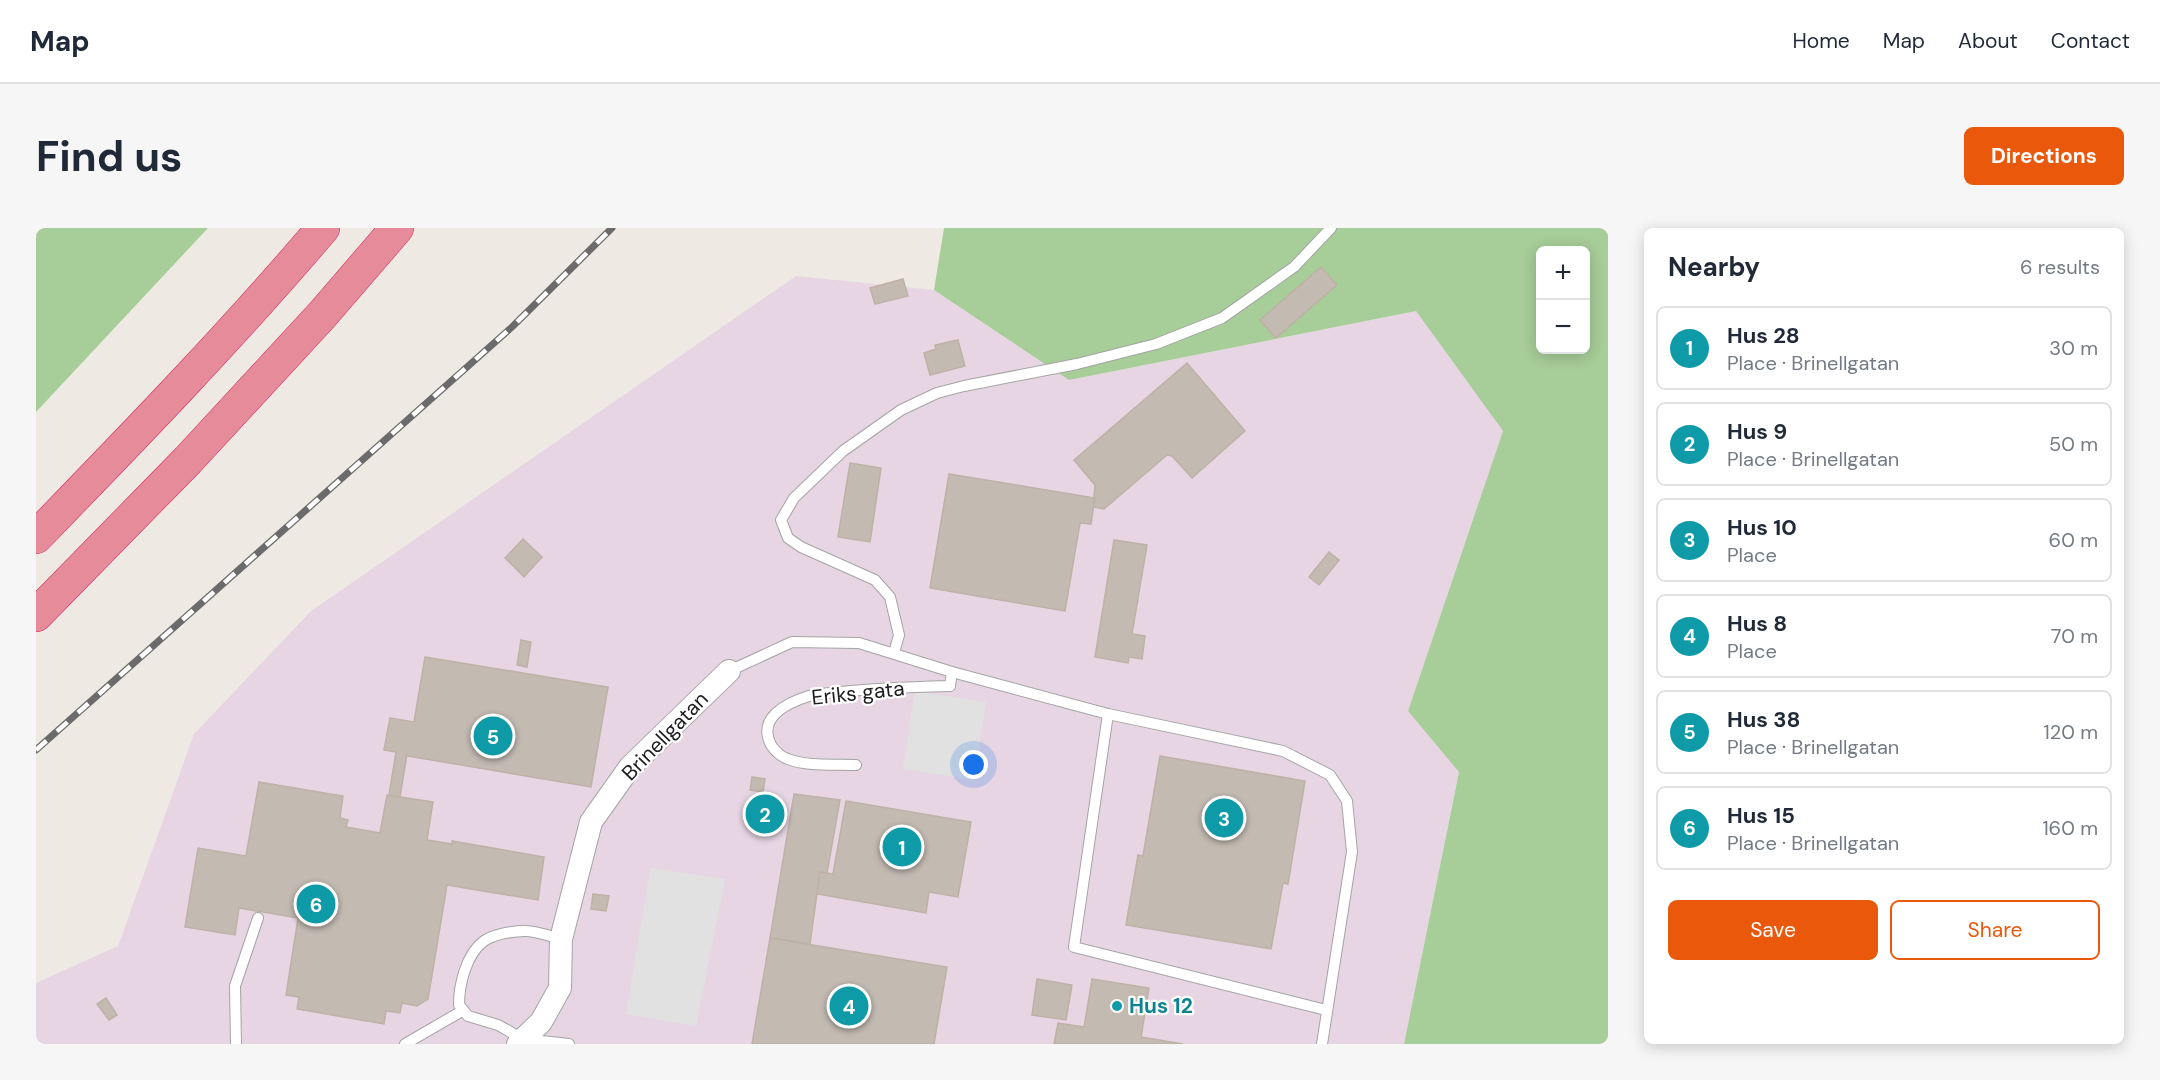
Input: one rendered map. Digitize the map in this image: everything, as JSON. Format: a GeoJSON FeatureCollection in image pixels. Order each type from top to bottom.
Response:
{"type":"FeatureCollection","features":[{"type":"Feature","properties":{"kind":"highway"},"geometry":{"type":"LineString","coordinates":[[36,537],[281,278],[323,228]]}},
{"type":"Feature","properties":{"kind":"highway"},"geometry":{"type":"LineString","coordinates":[[36,615],[188,460],[322,315],[397,228]]}},
{"type":"Feature","properties":{"kind":"street","name":"Brinellgatan"},"geometry":{"type":"LineString","coordinates":[[521,1041],[541,1022],[560,988],[561,939],[591,822],[630,767],[729,671]]}},
{"type":"Feature","properties":{"kind":"lane"},"geometry":{"type":"LineString","coordinates":[[894,653],[898,635],[890,597],[875,580],[801,547],[788,538],[782,520],[794,498],[843,451],[902,411],[937,393],[1077,364],[1156,344],[1222,318],[1294,267],[1331,228]]}},
{"type":"Feature","properties":{"kind":"lane"},"geometry":{"type":"LineString","coordinates":[[729,671],[792,642],[859,644],[1108,714],[1283,751],[1330,775],[1347,801],[1352,852],[1322,1044]]}},
{"type":"Feature","properties":{"kind":"lane","name":"Eriks gata"},"geometry":{"type":"LineString","coordinates":[[856,765],[810,764],[787,759],[774,750],[768,739],[767,724],[775,713],[810,696],[875,688],[950,686],[952,672]]}},
{"type":"Feature","properties":{"kind":"lane"},"geometry":{"type":"LineString","coordinates":[[1108,714],[1074,947],[1326,1010]]}},
{"type":"Feature","properties":{"kind":"lane"},"geometry":{"type":"LineString","coordinates":[[236,1044],[235,986],[258,918]]}},
{"type":"Feature","properties":{"kind":"lane"},"geometry":{"type":"LineString","coordinates":[[561,939],[527,931],[508,933],[484,941],[466,965],[459,993],[459,1005],[468,1016],[498,1025],[521,1041],[569,1044]]}},
{"type":"Feature","properties":{"kind":"lane"},"geometry":{"type":"LineString","coordinates":[[405,1044],[462,1011]]}},
{"type":"Feature","properties":{"kind":"shaded area"},"geometry":{"type":"Polygon","coordinates":[[[796,276],[934,290],[1069,380],[1416,311],[1503,431],[1408,711],[1459,771],[1404,1044],[36,1044],[36,983],[118,946],[194,734],[311,611],[796,276]]]}},
{"type":"Feature","properties":{"kind":"shaded area"},"geometry":{"type":"Polygon","coordinates":[[[915,691],[986,702],[974,780],[903,769],[915,691]]]}},
{"type":"Feature","properties":{"kind":"shaded area"},"geometry":{"type":"Polygon","coordinates":[[[650,868],[725,879],[696,1026],[626,1014],[650,868]]]}},
{"type":"Feature","properties":{"kind":"green space"},"geometry":{"type":"Polygon","coordinates":[[[36,228],[208,228],[36,412],[36,228]]]}},
{"type":"Feature","properties":{"kind":"green space"},"geometry":{"type":"Polygon","coordinates":[[[944,228],[1608,228],[1608,1044],[1404,1044],[1459,772],[1408,711],[1503,431],[1416,311],[1069,380],[934,290],[944,228]]]}},
{"type":"Feature","properties":{"kind":"building"},"geometry":{"type":"Polygon","coordinates":[[[1321,267],[1337,285],[1276,338],[1260,320],[1321,267]]]}},
{"type":"Feature","properties":{"kind":"building"},"geometry":{"type":"Polygon","coordinates":[[[903,279],[908,296],[875,304],[870,288],[903,279]]]}},
{"type":"Feature","properties":{"kind":"building"},"geometry":{"type":"Polygon","coordinates":[[[958,340],[965,366],[930,375],[924,353],[936,349],[935,345],[958,340]]]}},
{"type":"Feature","properties":{"kind":"building"},"geometry":{"type":"Polygon","coordinates":[[[1187,363],[1245,431],[1192,478],[1172,456],[1167,455],[1104,509],[1093,507],[1095,485],[1074,460],[1187,363]]]}},
{"type":"Feature","properties":{"kind":"building"},"geometry":{"type":"Polygon","coordinates":[[[850,463],[881,468],[870,542],[838,537],[850,463]]]}},
{"type":"Feature","properties":{"kind":"building"},"geometry":{"type":"Polygon","coordinates":[[[949,474],[1095,498],[1091,524],[1080,523],[1065,611],[930,588],[949,474]]]}},
{"type":"Feature","properties":{"kind":"building"},"geometry":{"type":"Polygon","coordinates":[[[523,539],[542,557],[524,577],[505,558],[523,539]]]}},
{"type":"Feature","properties":{"kind":"building"},"geometry":{"type":"Polygon","coordinates":[[[1114,540],[1147,545],[1132,634],[1145,636],[1142,659],[1129,657],[1128,663],[1095,657],[1114,540]]]}},
{"type":"Feature","properties":{"kind":"building"},"geometry":{"type":"Polygon","coordinates":[[[1329,552],[1339,560],[1319,585],[1309,577],[1329,552]]]}},
{"type":"Feature","properties":{"kind":"building"},"geometry":{"type":"Polygon","coordinates":[[[521,640],[531,642],[527,667],[517,665],[521,640]]]}},
{"type":"Feature","properties":{"kind":"building"},"geometry":{"type":"Polygon","coordinates":[[[425,657],[608,687],[591,787],[407,754],[400,797],[389,795],[396,752],[384,750],[390,718],[414,722],[425,657]]]}},
{"type":"Feature","properties":{"kind":"building"},"geometry":{"type":"Polygon","coordinates":[[[1160,756],[1305,781],[1288,884],[1283,883],[1271,949],[1126,925],[1138,855],[1143,856],[1160,756]]]}},
{"type":"Feature","properties":{"kind":"building"},"geometry":{"type":"Polygon","coordinates":[[[752,777],[765,779],[763,792],[750,790],[752,777]]]}},
{"type":"Feature","properties":{"kind":"building"},"geometry":{"type":"Polygon","coordinates":[[[259,782],[343,796],[340,818],[348,820],[346,827],[380,833],[387,795],[433,802],[427,840],[452,844],[452,841],[544,857],[538,900],[447,885],[428,999],[417,1006],[402,1003],[400,1013],[386,1011],[384,1024],[297,1009],[299,997],[286,995],[298,918],[239,908],[235,935],[185,927],[198,848],[246,856],[259,782]]]}},
{"type":"Feature","properties":{"kind":"building"},"geometry":{"type":"Polygon","coordinates":[[[794,794],[840,800],[827,873],[820,872],[810,944],[770,938],[794,794]]]}},
{"type":"Feature","properties":{"kind":"building"},"geometry":{"type":"Polygon","coordinates":[[[846,801],[971,822],[958,897],[929,892],[926,913],[817,894],[820,872],[833,874],[846,801]]]}},
{"type":"Feature","properties":{"kind":"building"},"geometry":{"type":"Polygon","coordinates":[[[760,807],[772,808],[770,821],[758,819],[760,807]]]}},
{"type":"Feature","properties":{"kind":"building"},"geometry":{"type":"Polygon","coordinates":[[[593,894],[609,896],[606,911],[591,909],[593,894]]]}},
{"type":"Feature","properties":{"kind":"building"},"geometry":{"type":"Polygon","coordinates":[[[770,938],[947,967],[934,1044],[752,1044],[770,938]]]}},
{"type":"Feature","properties":{"kind":"building"},"geometry":{"type":"Polygon","coordinates":[[[1037,979],[1072,985],[1066,1020],[1032,1015],[1037,979]]]}},
{"type":"Feature","properties":{"kind":"building","name":"Hus 12"},"geometry":{"type":"Polygon","coordinates":[[[1092,979],[1149,988],[1141,1037],[1183,1044],[1054,1044],[1058,1023],[1084,1027],[1092,979]]]}},
{"type":"Feature","properties":{"kind":"building"},"geometry":{"type":"Polygon","coordinates":[[[106,998],[117,1015],[109,1020],[97,1004],[106,998]]]}},
{"type":"Feature","properties":{"kind":"railway"},"geometry":{"type":"LineString","coordinates":[[36,750],[512,327],[612,228]]}},
{"type":"Feature","properties":{"kind":"place","name":"Hus 38"},"geometry":{"type":"Point","coordinates":[493,736]}},
{"type":"Feature","properties":{"kind":"place","name":"Hus 9"},"geometry":{"type":"Point","coordinates":[765,814]}},
{"type":"Feature","properties":{"kind":"place","name":"Hus 10"},"geometry":{"type":"Point","coordinates":[1224,818]}},
{"type":"Feature","properties":{"kind":"place","name":"Hus 28"},"geometry":{"type":"Point","coordinates":[902,847]}},
{"type":"Feature","properties":{"kind":"place","name":"Hus 15"},"geometry":{"type":"Point","coordinates":[316,904]}},
{"type":"Feature","properties":{"kind":"place","name":"Hus 8"},"geometry":{"type":"Point","coordinates":[849,1006]}},
{"type":"Feature","properties":{"kind":"place","name":"Hus 12"},"geometry":{"type":"Point","coordinates":[1117,1006]}}]}
